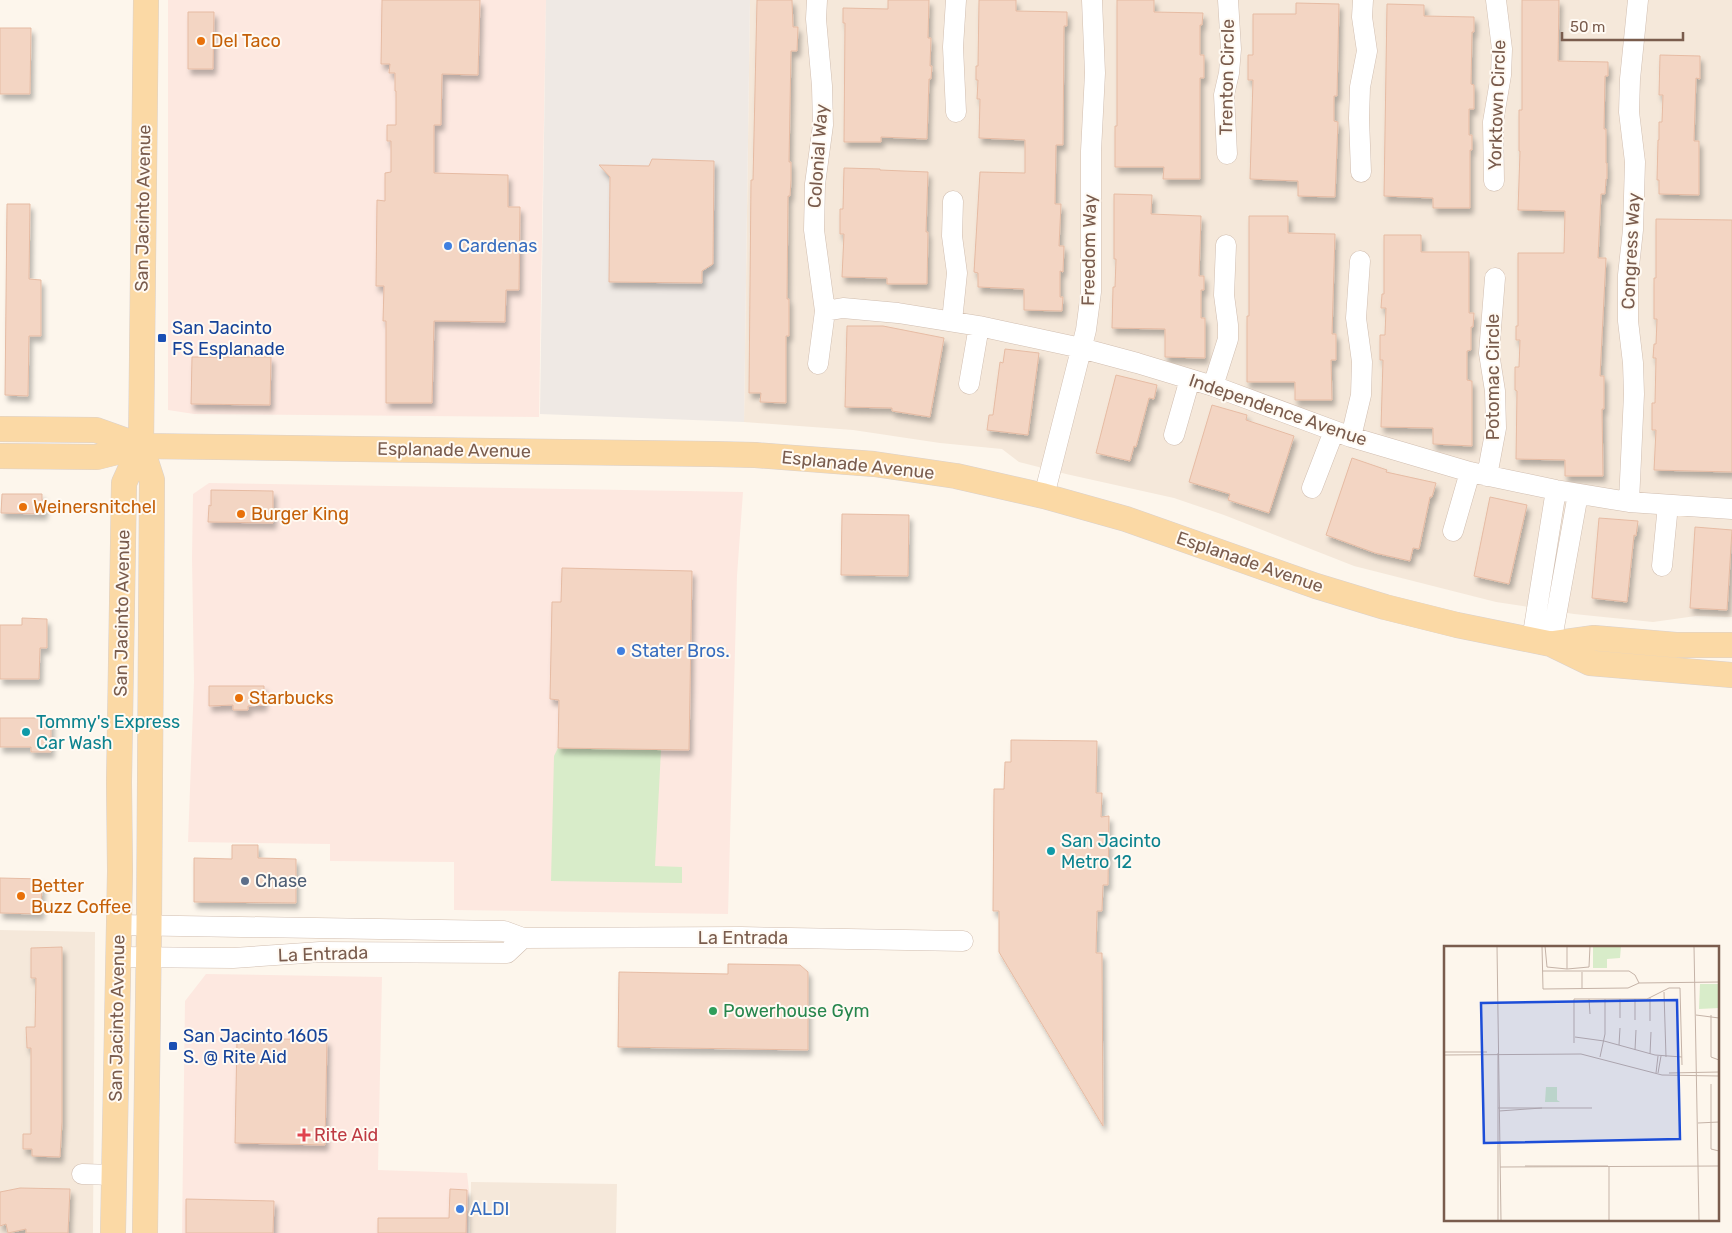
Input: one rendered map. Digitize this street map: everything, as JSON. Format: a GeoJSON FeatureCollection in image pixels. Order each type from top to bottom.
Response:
{"type":"FeatureCollection","features":[{"type":"Feature","properties":{"kind":"main road","name":"San Jacinto Avenue"},"geometry":{"type":"LineString","coordinates":[[145,1233],[152,480],[141,446],[146,0]]}},
{"type":"Feature","properties":{"kind":"main road","name":"Esplanade Avenue"},"geometry":{"type":"LineString","coordinates":[[0,429],[96,430],[141,446]]}},
{"type":"Feature","properties":{"kind":"main road","name":"San Jacinto Avenue"},"geometry":{"type":"LineString","coordinates":[[114,1233],[124,483],[141,446]]}},
{"type":"Feature","properties":{"kind":"main road","name":"Esplanade Avenue"},"geometry":{"type":"LineString","coordinates":[[0,456],[97,457],[141,446],[756,455],[883,465],[956,476],[1044,496],[1126,519],[1316,586],[1385,607],[1457,625],[1541,642],[1590,663],[1732,675]]}},
{"type":"Feature","properties":{"kind":"main road","name":"Esplanade Avenue"},"geometry":{"type":"LineString","coordinates":[[1541,642],[1594,638],[1676,645],[1732,645]]}},
{"type":"Feature","properties":{"kind":"street","name":"Colonial Way"},"geometry":{"type":"LineString","coordinates":[[817,0],[816,19],[822,86],[822,125],[815,184],[814,230],[825,311],[818,364]]}},
{"type":"Feature","properties":{"kind":"street"},"geometry":{"type":"LineString","coordinates":[[956,0],[953,47],[956,112]]}},
{"type":"Feature","properties":{"kind":"street","name":"Freedom Way"},"geometry":{"type":"LineString","coordinates":[[1044,496],[1086,330],[1090,292],[1090,160],[1095,73],[1092,0]]}},
{"type":"Feature","properties":{"kind":"street","name":"Trenton Circle"},"geometry":{"type":"LineString","coordinates":[[1227,154],[1224,95],[1229,73],[1231,49],[1228,0]]}},
{"type":"Feature","properties":{"kind":"street"},"geometry":{"type":"LineString","coordinates":[[1361,172],[1360,87],[1367,51],[1362,17],[1363,0]]}},
{"type":"Feature","properties":{"kind":"street","name":"Yorktown Circle"},"geometry":{"type":"LineString","coordinates":[[1494,181],[1493,122],[1502,49],[1496,0]]}},
{"type":"Feature","properties":{"kind":"street","name":"Congress Way"},"geometry":{"type":"LineString","coordinates":[[1629,502],[1634,394],[1633,363],[1628,321],[1628,275],[1633,230],[1635,172],[1629,112],[1630,79],[1638,0]]}},
{"type":"Feature","properties":{"kind":"street"},"geometry":{"type":"LineString","coordinates":[[952,321],[957,273],[952,236],[953,201]]}},
{"type":"Feature","properties":{"kind":"street"},"geometry":{"type":"LineString","coordinates":[[1213,386],[1228,339],[1224,294],[1226,245]]}},
{"type":"Feature","properties":{"kind":"street"},"geometry":{"type":"LineString","coordinates":[[1312,488],[1361,395],[1362,362],[1356,318],[1360,261]]}},
{"type":"Feature","properties":{"kind":"street","name":"Potomac Circle"},"geometry":{"type":"LineString","coordinates":[[1453,531],[1496,428],[1495,391],[1489,353],[1495,278]]}},
{"type":"Feature","properties":{"kind":"street","name":"Independence Avenue"},"geometry":{"type":"LineString","coordinates":[[825,311],[860,308],[952,321],[1081,348],[1213,386],[1342,434],[1478,474],[1556,490],[1629,502],[1732,508]]}},
{"type":"Feature","properties":{"kind":"street"},"geometry":{"type":"LineString","coordinates":[[969,384],[979,326]]}},
{"type":"Feature","properties":{"kind":"street"},"geometry":{"type":"LineString","coordinates":[[1174,436],[1190,379]]}},
{"type":"Feature","properties":{"kind":"street"},"geometry":{"type":"LineString","coordinates":[[1541,642],[1556,490]]}},
{"type":"Feature","properties":{"kind":"street"},"geometry":{"type":"LineString","coordinates":[[1541,642],[1578,494]]}},
{"type":"Feature","properties":{"kind":"street"},"geometry":{"type":"LineString","coordinates":[[1662,566],[1668,505]]}},
{"type":"Feature","properties":{"kind":"street","name":"La Entrada"},"geometry":{"type":"LineString","coordinates":[[119,925],[504,931],[523,938],[742,937],[962,941]]}},
{"type":"Feature","properties":{"kind":"street","name":"La Entrada"},"geometry":{"type":"LineString","coordinates":[[118,957],[233,958],[320,952],[507,953],[523,938]]}},
{"type":"Feature","properties":{"kind":"street"},"geometry":{"type":"LineString","coordinates":[[82,1174],[114,1175]]}},
{"type":"Feature","properties":{"kind":"shaded area"},"geometry":{"type":"Polygon","coordinates":[[[168,0],[546,0],[539,417],[194,414],[168,410],[168,0]]]}},
{"type":"Feature","properties":{"kind":"shaded area"},"geometry":{"type":"Polygon","coordinates":[[[546,0],[750,0],[744,422],[540,414],[546,0]]]}},
{"type":"Feature","properties":{"kind":"shaded area"},"geometry":{"type":"Polygon","coordinates":[[[750,0],[1732,0],[1732,617],[1696,616],[1653,622],[1574,614],[1496,602],[1354,566],[1224,515],[1174,498],[1019,462],[1002,449],[940,443],[853,430],[744,422],[750,0]]]}},
{"type":"Feature","properties":{"kind":"shaded area"},"geometry":{"type":"Polygon","coordinates":[[[209,483],[743,492],[737,576],[728,914],[454,910],[454,862],[330,861],[330,844],[188,842],[194,682],[193,494],[209,483]]]}},
{"type":"Feature","properties":{"kind":"shaded area"},"geometry":{"type":"Polygon","coordinates":[[[0,930],[95,932],[93,1233],[0,1233],[0,930]]]}},
{"type":"Feature","properties":{"kind":"shaded area"},"geometry":{"type":"Polygon","coordinates":[[[206,974],[382,977],[378,1170],[467,1173],[469,1191],[468,1233],[182,1233],[185,1001],[206,974]]]}},
{"type":"Feature","properties":{"kind":"shaded area"},"geometry":{"type":"Polygon","coordinates":[[[471,1182],[617,1184],[616,1233],[470,1233],[471,1182]]]}},
{"type":"Feature","properties":{"kind":"green space"},"geometry":{"type":"Polygon","coordinates":[[[558,748],[661,750],[655,866],[682,867],[682,883],[551,881],[554,756],[558,748]]]}},
{"type":"Feature","properties":{"kind":"building"},"geometry":{"type":"Polygon","coordinates":[[[382,0],[480,0],[478,75],[442,74],[441,125],[434,125],[434,173],[508,175],[508,207],[520,207],[519,290],[506,290],[505,322],[434,321],[432,403],[386,403],[386,321],[383,321],[384,286],[376,286],[377,200],[385,201],[385,173],[391,172],[391,141],[387,141],[387,125],[396,125],[396,91],[395,73],[389,73],[390,64],[381,64],[382,0]]]}},
{"type":"Feature","properties":{"kind":"building"},"geometry":{"type":"Polygon","coordinates":[[[757,0],[792,0],[793,27],[798,27],[797,51],[791,51],[789,162],[791,162],[791,180],[790,196],[788,196],[787,299],[789,299],[789,336],[786,336],[786,403],[760,402],[761,393],[749,393],[751,180],[753,180],[757,0]]]}},
{"type":"Feature","properties":{"kind":"building"},"geometry":{"type":"Polygon","coordinates":[[[888,0],[929,0],[928,38],[931,38],[930,66],[932,66],[931,79],[929,79],[927,139],[881,137],[881,142],[844,142],[845,23],[843,23],[843,8],[888,9],[888,0]]]}},
{"type":"Feature","properties":{"kind":"building"},"geometry":{"type":"Polygon","coordinates":[[[979,0],[1016,0],[1016,11],[1067,12],[1067,26],[1064,26],[1063,145],[1056,145],[1055,204],[1061,204],[1059,246],[1064,246],[1063,272],[1060,271],[1060,297],[1063,297],[1062,311],[1024,310],[1024,289],[978,287],[978,273],[974,272],[980,172],[1025,173],[1025,140],[979,138],[980,99],[977,99],[978,80],[976,80],[976,66],[978,66],[979,0]]]}},
{"type":"Feature","properties":{"kind":"building"},"geometry":{"type":"Polygon","coordinates":[[[1117,0],[1154,0],[1154,12],[1203,13],[1202,25],[1200,25],[1200,55],[1204,55],[1204,78],[1200,78],[1200,179],[1163,179],[1164,167],[1115,167],[1115,126],[1117,126],[1117,0]]]}},
{"type":"Feature","properties":{"kind":"building"},"geometry":{"type":"Polygon","coordinates":[[[1522,0],[1559,0],[1558,61],[1608,62],[1608,76],[1605,76],[1604,129],[1606,129],[1607,179],[1605,194],[1601,194],[1598,258],[1606,258],[1600,376],[1604,376],[1604,409],[1602,409],[1603,476],[1565,476],[1565,460],[1516,459],[1517,391],[1515,390],[1515,367],[1519,367],[1520,340],[1516,340],[1516,326],[1518,326],[1518,253],[1564,253],[1565,211],[1518,210],[1519,110],[1522,110],[1522,0]]]}},
{"type":"Feature","properties":{"kind":"building"},"geometry":{"type":"Polygon","coordinates":[[[1296,3],[1339,4],[1337,96],[1334,96],[1334,121],[1338,122],[1335,197],[1298,196],[1298,181],[1250,179],[1253,80],[1248,80],[1248,55],[1253,55],[1253,14],[1296,14],[1296,3]]]}},
{"type":"Feature","properties":{"kind":"building"},"geometry":{"type":"Polygon","coordinates":[[[1387,4],[1424,5],[1424,16],[1474,17],[1471,84],[1474,85],[1474,109],[1469,109],[1469,135],[1472,135],[1472,150],[1470,150],[1470,208],[1433,208],[1433,198],[1384,196],[1387,4]]]}},
{"type":"Feature","properties":{"kind":"building","name":"Del Taco"},"geometry":{"type":"Polygon","coordinates":[[[188,12],[214,12],[213,69],[188,69],[188,12]]]}},
{"type":"Feature","properties":{"kind":"building"},"geometry":{"type":"Polygon","coordinates":[[[0,28],[31,28],[30,94],[0,94],[0,28]]]}},
{"type":"Feature","properties":{"kind":"building"},"geometry":{"type":"Polygon","coordinates":[[[1660,55],[1700,56],[1700,79],[1696,78],[1694,141],[1699,141],[1699,195],[1659,194],[1659,180],[1657,180],[1658,140],[1659,122],[1662,122],[1663,95],[1659,95],[1660,55]]]}},
{"type":"Feature","properties":{"kind":"building"},"geometry":{"type":"Polygon","coordinates":[[[652,159],[714,161],[713,264],[702,271],[702,283],[609,282],[610,177],[599,165],[649,166],[652,159]]]}},
{"type":"Feature","properties":{"kind":"building"},"geometry":{"type":"Polygon","coordinates":[[[844,168],[928,172],[927,284],[887,284],[887,278],[842,277],[844,234],[840,234],[840,209],[843,209],[844,168]]]}},
{"type":"Feature","properties":{"kind":"building"},"geometry":{"type":"Polygon","coordinates":[[[1114,194],[1152,195],[1151,214],[1201,216],[1199,276],[1204,276],[1204,290],[1201,290],[1201,318],[1205,318],[1205,358],[1165,357],[1165,329],[1112,328],[1116,259],[1114,259],[1114,194]]]}},
{"type":"Feature","properties":{"kind":"building"},"geometry":{"type":"Polygon","coordinates":[[[7,204],[30,204],[29,279],[41,280],[41,336],[29,336],[28,396],[5,395],[7,204]]]}},
{"type":"Feature","properties":{"kind":"building"},"geometry":{"type":"Polygon","coordinates":[[[1249,216],[1288,216],[1288,233],[1335,234],[1332,334],[1336,334],[1336,360],[1331,360],[1332,400],[1295,400],[1295,382],[1247,382],[1249,216]]]}},
{"type":"Feature","properties":{"kind":"building"},"geometry":{"type":"Polygon","coordinates":[[[1656,219],[1732,220],[1732,472],[1654,470],[1656,430],[1652,430],[1652,403],[1655,403],[1656,358],[1653,358],[1654,344],[1656,344],[1657,319],[1654,319],[1656,219]]]}},
{"type":"Feature","properties":{"kind":"building"},"geometry":{"type":"Polygon","coordinates":[[[1384,235],[1421,235],[1421,252],[1469,252],[1469,313],[1474,313],[1473,327],[1471,327],[1471,350],[1467,351],[1467,380],[1472,381],[1472,446],[1433,444],[1433,428],[1381,427],[1383,360],[1380,360],[1380,335],[1385,335],[1386,308],[1381,308],[1382,294],[1384,294],[1384,235]]]}},
{"type":"Feature","properties":{"kind":"building"},"geometry":{"type":"Polygon","coordinates":[[[847,326],[883,326],[944,338],[930,417],[892,411],[892,408],[845,407],[847,326]]]}},
{"type":"Feature","properties":{"kind":"building"},"geometry":{"type":"Polygon","coordinates":[[[1005,349],[1039,353],[1028,435],[987,430],[989,415],[993,415],[1000,362],[1003,363],[1005,349]]]}},
{"type":"Feature","properties":{"kind":"building"},"geometry":{"type":"Polygon","coordinates":[[[192,357],[271,357],[270,405],[191,404],[192,357]]]}},
{"type":"Feature","properties":{"kind":"building"},"geometry":{"type":"Polygon","coordinates":[[[1116,375],[1157,385],[1154,399],[1149,398],[1136,447],[1134,446],[1130,461],[1096,453],[1116,375]]]}},
{"type":"Feature","properties":{"kind":"building"},"geometry":{"type":"Polygon","coordinates":[[[1212,405],[1247,415],[1246,420],[1294,436],[1269,513],[1228,500],[1230,494],[1189,482],[1212,405]]]}},
{"type":"Feature","properties":{"kind":"building"},"geometry":{"type":"Polygon","coordinates":[[[1352,458],[1387,470],[1386,472],[1436,483],[1432,497],[1430,497],[1419,549],[1413,548],[1410,561],[1375,553],[1326,535],[1352,458]]]}},
{"type":"Feature","properties":{"kind":"building","name":"Burger King"},"geometry":{"type":"Polygon","coordinates":[[[211,490],[273,491],[273,523],[208,522],[211,490]]]}},
{"type":"Feature","properties":{"kind":"building","name":"Weinersnitchel"},"geometry":{"type":"Polygon","coordinates":[[[2,494],[42,494],[42,500],[45,501],[44,514],[1,513],[2,494]]]}},
{"type":"Feature","properties":{"kind":"building"},"geometry":{"type":"Polygon","coordinates":[[[1490,497],[1527,505],[1509,584],[1474,576],[1490,497]]]}},
{"type":"Feature","properties":{"kind":"building"},"geometry":{"type":"Polygon","coordinates":[[[842,514],[909,515],[908,576],[841,575],[842,514]]]}},
{"type":"Feature","properties":{"kind":"building"},"geometry":{"type":"Polygon","coordinates":[[[1599,518],[1638,521],[1636,536],[1634,535],[1627,602],[1592,598],[1599,518]]]}},
{"type":"Feature","properties":{"kind":"building"},"geometry":{"type":"Polygon","coordinates":[[[1695,527],[1732,530],[1727,610],[1690,608],[1695,527]]]}},
{"type":"Feature","properties":{"kind":"building","name":"Stater Bros."},"geometry":{"type":"Polygon","coordinates":[[[562,568],[692,571],[689,750],[558,748],[559,700],[550,699],[552,602],[561,602],[562,568]]]}},
{"type":"Feature","properties":{"kind":"building"},"geometry":{"type":"Polygon","coordinates":[[[22,618],[47,619],[47,648],[40,648],[39,679],[0,679],[0,625],[22,625],[22,618]]]}},
{"type":"Feature","properties":{"kind":"building"},"geometry":{"type":"Polygon","coordinates":[[[209,686],[264,686],[264,705],[248,706],[248,710],[233,710],[233,705],[209,706],[209,686]]]}},
{"type":"Feature","properties":{"kind":"building","name":"Tommy's Express Car Wash"},"geometry":{"type":"Polygon","coordinates":[[[0,718],[51,718],[51,752],[31,752],[31,747],[0,747],[0,718]]]}},
{"type":"Feature","properties":{"kind":"building","name":"San Jacinto Metro 12"},"geometry":{"type":"Polygon","coordinates":[[[1011,740],[1097,741],[1096,793],[1102,793],[1101,817],[1109,816],[1108,885],[1103,885],[1102,911],[1097,911],[1096,953],[1102,953],[1103,1126],[999,952],[999,911],[993,911],[994,789],[1004,789],[1005,762],[1011,762],[1011,740]]]}},
{"type":"Feature","properties":{"kind":"building","name":"Chase"},"geometry":{"type":"Polygon","coordinates":[[[232,845],[258,845],[258,858],[296,859],[296,903],[194,902],[194,858],[232,859],[232,845]]]}},
{"type":"Feature","properties":{"kind":"building","name":"Better Buzz Coffee"},"geometry":{"type":"Polygon","coordinates":[[[0,878],[42,879],[41,914],[0,913],[0,878]]]}},
{"type":"Feature","properties":{"kind":"building"},"geometry":{"type":"Polygon","coordinates":[[[62,947],[62,1122],[60,1157],[32,1156],[32,1149],[23,1149],[23,1134],[31,1134],[31,1048],[27,1048],[26,1027],[35,1027],[36,978],[31,978],[31,948],[62,947]]]}},
{"type":"Feature","properties":{"kind":"building","name":"Powerhouse Gym"},"geometry":{"type":"Polygon","coordinates":[[[728,964],[800,965],[808,972],[808,1050],[618,1047],[619,972],[728,974],[728,964]]]}},
{"type":"Feature","properties":{"kind":"building"},"geometry":{"type":"Polygon","coordinates":[[[237,1038],[327,1040],[325,1145],[235,1143],[237,1038]]]}},
{"type":"Feature","properties":{"kind":"building"},"geometry":{"type":"Polygon","coordinates":[[[20,1188],[70,1189],[68,1233],[26,1233],[26,1229],[8,1233],[6,1224],[0,1226],[0,1192],[20,1188]]]}},
{"type":"Feature","properties":{"kind":"building","name":"ALDI"},"geometry":{"type":"Polygon","coordinates":[[[450,1189],[467,1190],[466,1233],[378,1233],[378,1218],[449,1218],[450,1189]]]}},
{"type":"Feature","properties":{"kind":"building"},"geometry":{"type":"Polygon","coordinates":[[[186,1199],[274,1201],[273,1233],[186,1233],[186,1199]]]}},
{"type":"Feature","properties":{"kind":"place","name":"Del Taco"},"geometry":{"type":"Point","coordinates":[201,41]}},
{"type":"Feature","properties":{"kind":"place","name":"Cardenas"},"geometry":{"type":"Point","coordinates":[448,246]}},
{"type":"Feature","properties":{"kind":"place","name":"San Jacinto FS Esplanade"},"geometry":{"type":"Point","coordinates":[162,338]}},
{"type":"Feature","properties":{"kind":"place","name":"Weinersnitchel"},"geometry":{"type":"Point","coordinates":[23,507]}},
{"type":"Feature","properties":{"kind":"place","name":"Burger King"},"geometry":{"type":"Point","coordinates":[241,514]}},
{"type":"Feature","properties":{"kind":"place","name":"Stater Bros."},"geometry":{"type":"Point","coordinates":[621,651]}},
{"type":"Feature","properties":{"kind":"place","name":"Starbucks"},"geometry":{"type":"Point","coordinates":[239,698]}},
{"type":"Feature","properties":{"kind":"place","name":"Tommy's Express Car Wash"},"geometry":{"type":"Point","coordinates":[26,732]}},
{"type":"Feature","properties":{"kind":"place","name":"San Jacinto Metro 12"},"geometry":{"type":"Point","coordinates":[1051,851]}},
{"type":"Feature","properties":{"kind":"place","name":"Chase"},"geometry":{"type":"Point","coordinates":[245,881]}},
{"type":"Feature","properties":{"kind":"place","name":"Better Buzz Coffee"},"geometry":{"type":"Point","coordinates":[21,896]}},
{"type":"Feature","properties":{"kind":"place","name":"Powerhouse Gym"},"geometry":{"type":"Point","coordinates":[713,1011]}},
{"type":"Feature","properties":{"kind":"place","name":"San Jacinto 1605 S. @ Rite Aid"},"geometry":{"type":"Point","coordinates":[173,1046]}},
{"type":"Feature","properties":{"kind":"place","name":"Rite Aid"},"geometry":{"type":"Point","coordinates":[304,1135]}},
{"type":"Feature","properties":{"kind":"place","name":"ALDI"},"geometry":{"type":"Point","coordinates":[460,1209]}}]}
